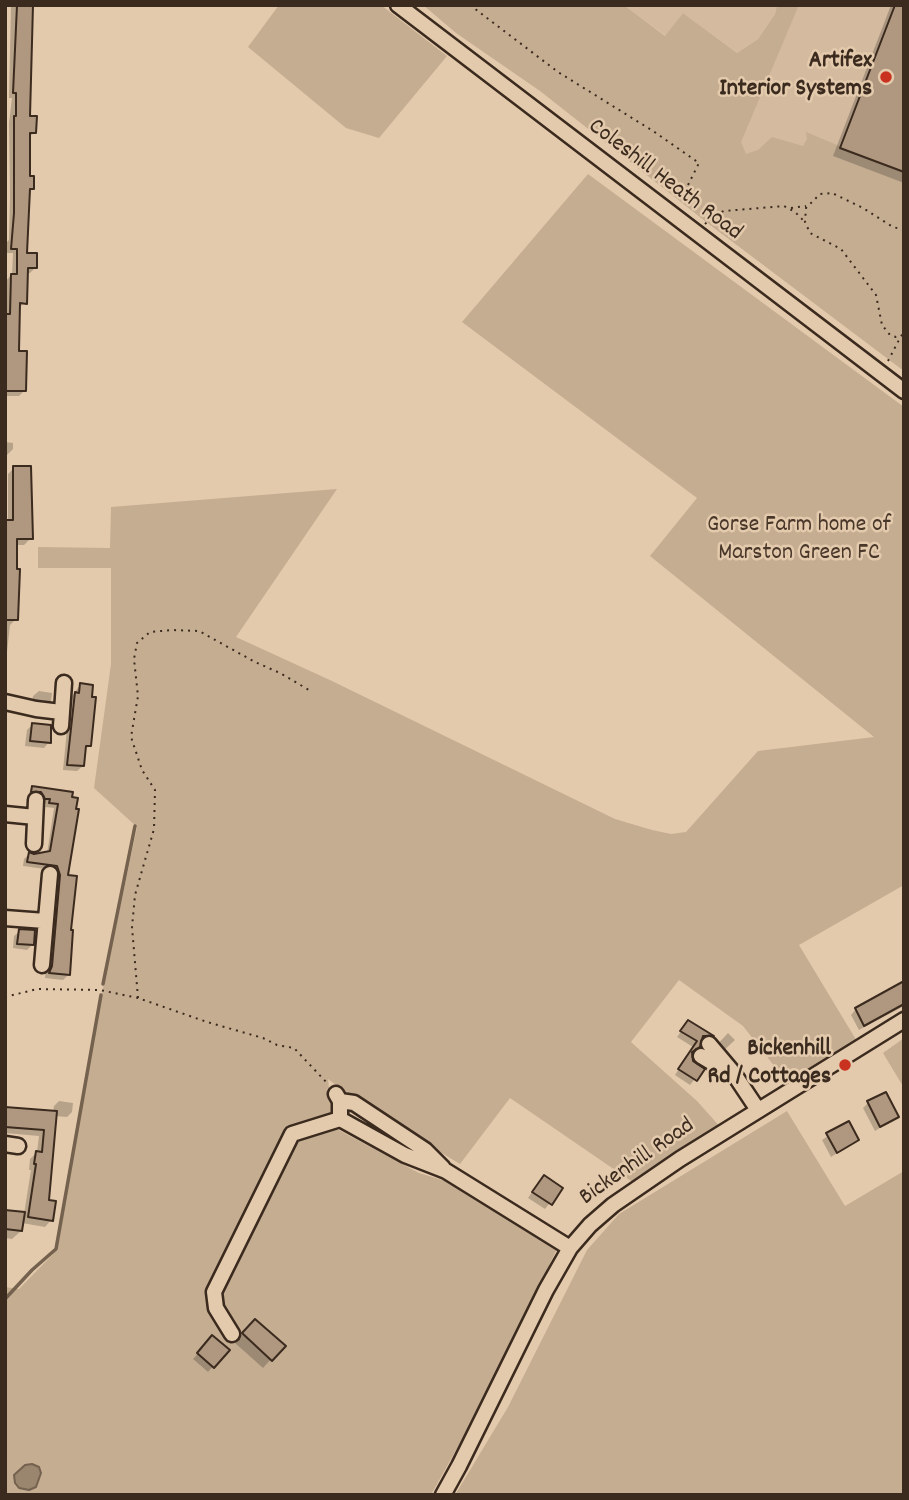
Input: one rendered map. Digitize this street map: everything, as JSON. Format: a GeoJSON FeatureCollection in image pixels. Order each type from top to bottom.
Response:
{"type":"FeatureCollection","features":[{"type":"Feature","properties":{"kind":"street","name":"Coleshill Heath Road"},"geometry":{"type":"LineString","coordinates":[[398,5],[904,391]]}},
{"type":"Feature","properties":{"kind":"street"},"geometry":{"type":"LineString","coordinates":[[5,702],[14,702],[61,719],[64,683]]}},
{"type":"Feature","properties":{"kind":"street"},"geometry":{"type":"LineString","coordinates":[[34,844],[36,800]]}},
{"type":"Feature","properties":{"kind":"street"},"geometry":{"type":"LineString","coordinates":[[5,814],[35,817]]}},
{"type":"Feature","properties":{"kind":"street"},"geometry":{"type":"LineString","coordinates":[[42,965],[50,874]]}},
{"type":"Feature","properties":{"kind":"street"},"geometry":{"type":"LineString","coordinates":[[5,918],[45,921]]}},
{"type":"Feature","properties":{"kind":"street","name":"Bickenhill Road"},"geometry":{"type":"LineString","coordinates":[[443,1495],[546,1290],[570,1248],[590,1225],[612,1205],[758,1110],[904,1020]]}},
{"type":"Feature","properties":{"kind":"street"},"geometry":{"type":"LineString","coordinates":[[705,1050],[736,1077],[758,1110]]}},
{"type":"Feature","properties":{"kind":"street"},"geometry":{"type":"LineString","coordinates":[[340,1119],[338,1097],[354,1103],[425,1150],[446,1171]]}},
{"type":"Feature","properties":{"kind":"street"},"geometry":{"type":"LineString","coordinates":[[232,1334],[216,1308],[214,1293],[292,1134],[340,1119],[405,1155],[446,1171],[570,1248]]}},
{"type":"Feature","properties":{"kind":"path"},"geometry":{"type":"LineString","coordinates":[[470,5],[558,72],[699,163],[673,216]]}},
{"type":"Feature","properties":{"kind":"path"},"geometry":{"type":"LineString","coordinates":[[699,236],[708,219],[719,212],[780,206],[798,209],[807,206],[820,194],[832,193],[863,208],[892,227],[904,230]]}},
{"type":"Feature","properties":{"kind":"path"},"geometry":{"type":"LineString","coordinates":[[804,222],[807,206]]}},
{"type":"Feature","properties":{"kind":"path"},"geometry":{"type":"LineString","coordinates":[[788,208],[800,215],[814,237],[845,253],[876,295],[882,325],[890,335],[900,337]]}},
{"type":"Feature","properties":{"kind":"path"},"geometry":{"type":"LineString","coordinates":[[881,375],[904,332]]}},
{"type":"Feature","properties":{"kind":"path"},"geometry":{"type":"LineString","coordinates":[[138,998],[132,928],[135,895],[154,829],[155,790],[142,770],[131,737],[138,696],[134,659],[138,643],[150,632],[199,631],[309,690]]}},
{"type":"Feature","properties":{"kind":"path"},"geometry":{"type":"LineString","coordinates":[[5,997],[37,989],[100,990],[138,998],[263,1038],[277,1045],[294,1048],[338,1097]]}},
{"type":"Feature","properties":{"kind":"shaded area"},"geometry":{"type":"Polygon","coordinates":[[[624,5],[777,5],[775,14],[758,39],[737,53],[683,13],[666,36],[624,5]]]}},
{"type":"Feature","properties":{"kind":"shaded area"},"geometry":{"type":"Polygon","coordinates":[[[799,5],[904,5],[904,371],[705,221],[726,181],[748,121],[799,5]]]}},
{"type":"Feature","properties":{"kind":"shaded area"},"geometry":{"type":"Polygon","coordinates":[[[25,1465],[39,1467],[41,1473],[36,1487],[29,1490],[19,1488],[14,1475],[25,1465]]]}},
{"type":"Feature","properties":{"kind":"green space"},"geometry":{"type":"Polygon","coordinates":[[[279,5],[381,5],[447,56],[379,138],[346,128],[248,47],[279,5]]]}},
{"type":"Feature","properties":{"kind":"green space"},"geometry":{"type":"Polygon","coordinates":[[[423,5],[624,5],[665,36],[683,13],[737,53],[758,39],[775,14],[777,5],[799,5],[741,142],[746,154],[758,150],[772,137],[803,146],[807,139],[806,132],[904,173],[904,371],[705,221],[540,91],[456,33],[423,5]]]}},
{"type":"Feature","properties":{"kind":"green space","name":"Gorse Farm home of Marston Green FC"},"geometry":{"type":"Polygon","coordinates":[[[588,174],[904,407],[904,885],[799,945],[858,1043],[789,1085],[743,1026],[679,980],[631,1042],[697,1101],[722,1129],[634,1183],[510,1098],[460,1164],[364,1106],[328,1079],[333,1127],[419,1173],[449,1182],[557,1249],[475,1416],[431,1495],[5,1495],[5,1287],[19,1289],[57,1250],[101,998],[137,827],[94,788],[111,664],[111,568],[38,568],[38,547],[110,548],[111,507],[337,489],[236,637],[615,819],[652,830],[671,834],[686,832],[758,751],[874,737],[650,556],[697,498],[462,322],[588,174]]]}},
{"type":"Feature","properties":{"kind":"green space"},"geometry":{"type":"Polygon","coordinates":[[[904,1038],[904,1088],[883,1053],[904,1038]]]}},
{"type":"Feature","properties":{"kind":"green space"},"geometry":{"type":"Polygon","coordinates":[[[787,1111],[845,1206],[904,1171],[904,1495],[455,1495],[508,1407],[587,1250],[619,1214],[787,1111]]]}},
{"type":"Feature","properties":{"kind":"building"},"geometry":{"type":"Polygon","coordinates":[[[17,5],[33,5],[30,116],[37,116],[36,133],[30,133],[30,176],[34,176],[34,189],[30,189],[27,253],[37,253],[37,268],[28,268],[27,304],[20,303],[19,351],[27,351],[26,391],[5,391],[6,314],[10,314],[11,274],[17,274],[17,249],[11,249],[14,213],[16,93],[13,93],[17,5]]]}},
{"type":"Feature","properties":{"kind":"building","name":"Artifex Interior Systems"},"geometry":{"type":"Polygon","coordinates":[[[895,5],[904,5],[904,172],[840,148],[895,5]]]}},
{"type":"Feature","properties":{"kind":"building"},"geometry":{"type":"Polygon","coordinates":[[[13,466],[31,466],[33,539],[17,539],[17,569],[20,569],[18,620],[5,620],[5,520],[13,520],[13,466]]]}},
{"type":"Feature","properties":{"kind":"building"},"geometry":{"type":"Polygon","coordinates":[[[80,683],[93,685],[92,697],[96,697],[91,746],[86,746],[84,766],[67,765],[75,692],[79,693],[80,683]]]}},
{"type":"Feature","properties":{"kind":"building"},"geometry":{"type":"Polygon","coordinates":[[[32,723],[51,725],[51,743],[30,741],[32,723]]]}},
{"type":"Feature","properties":{"kind":"building"},"geometry":{"type":"Polygon","coordinates":[[[32,786],[73,792],[72,797],[78,798],[76,809],[79,809],[68,875],[77,876],[71,930],[70,975],[49,973],[52,966],[60,875],[57,866],[27,862],[29,852],[34,854],[50,851],[58,804],[49,803],[50,799],[45,799],[41,792],[31,792],[32,786]]]}},
{"type":"Feature","properties":{"kind":"building"},"geometry":{"type":"Polygon","coordinates":[[[19,929],[35,930],[34,945],[17,944],[19,929]]]}},
{"type":"Feature","properties":{"kind":"building"},"geometry":{"type":"Polygon","coordinates":[[[904,981],[904,1004],[864,1026],[855,1008],[904,981]]]}},
{"type":"Feature","properties":{"kind":"building"},"geometry":{"type":"Polygon","coordinates":[[[688,1020],[714,1036],[703,1036],[700,1047],[692,1052],[693,1061],[705,1069],[697,1081],[678,1069],[697,1041],[680,1031],[688,1020]]]}},
{"type":"Feature","properties":{"kind":"building"},"geometry":{"type":"Polygon","coordinates":[[[886,1092],[899,1117],[880,1127],[867,1101],[886,1092]]]}},
{"type":"Feature","properties":{"kind":"building"},"geometry":{"type":"Polygon","coordinates":[[[5,1107],[57,1111],[49,1200],[56,1201],[53,1221],[28,1217],[36,1151],[42,1152],[44,1130],[5,1127],[5,1107]]]}},
{"type":"Feature","properties":{"kind":"building"},"geometry":{"type":"Polygon","coordinates":[[[849,1121],[859,1140],[837,1153],[826,1133],[849,1121]]]}},
{"type":"Feature","properties":{"kind":"building"},"geometry":{"type":"Polygon","coordinates":[[[544,1175],[563,1188],[552,1205],[532,1192],[544,1175]]]}},
{"type":"Feature","properties":{"kind":"building"},"geometry":{"type":"Polygon","coordinates":[[[5,1210],[25,1212],[22,1231],[5,1229],[5,1210]]]}},
{"type":"Feature","properties":{"kind":"building"},"geometry":{"type":"Polygon","coordinates":[[[255,1319],[286,1346],[272,1361],[242,1333],[255,1319]]]}},
{"type":"Feature","properties":{"kind":"building"},"geometry":{"type":"Polygon","coordinates":[[[212,1335],[230,1350],[214,1368],[197,1353],[212,1335]]]}},
{"type":"Feature","properties":{"kind":"waterway"},"geometry":{"type":"LineString","coordinates":[[103,984],[135,826]]}},
{"type":"Feature","properties":{"kind":"waterway"},"geometry":{"type":"LineString","coordinates":[[5,1299],[56,1249],[101,995]]}},
{"type":"Feature","properties":{"kind":"place","name":"Artifex Interior Systems"},"geometry":{"type":"Point","coordinates":[886,77]}},
{"type":"Feature","properties":{"kind":"place","name":"Bickenhill Rd / Cottages"},"geometry":{"type":"Point","coordinates":[845,1065]}}]}
